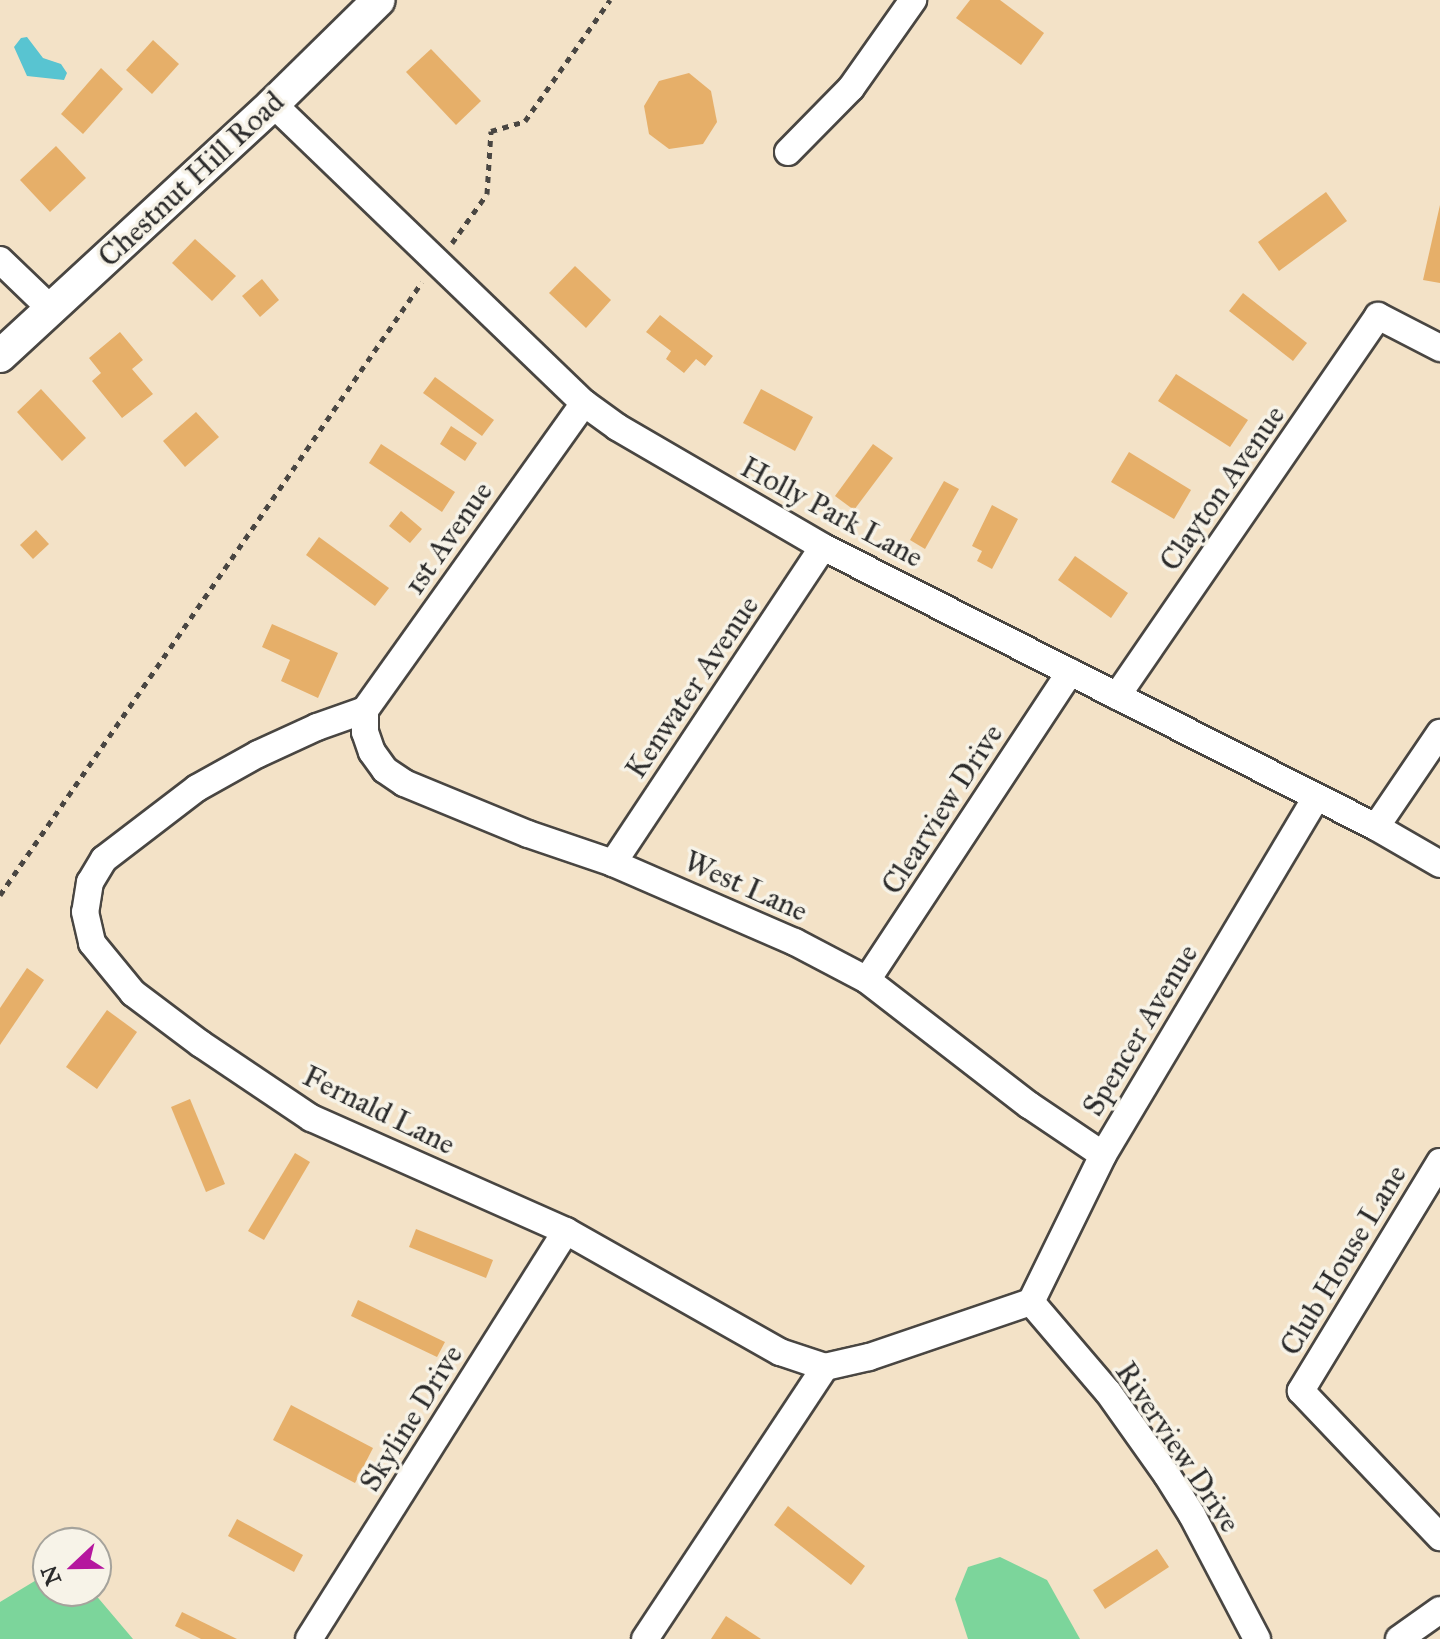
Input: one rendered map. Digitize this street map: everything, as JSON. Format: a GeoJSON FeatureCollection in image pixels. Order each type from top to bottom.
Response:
{"type":"FeatureCollection","features":[{"type":"Feature","properties":{"kind":"street","name":"Chestnut Hill Road"},"geometry":{"type":"LineString","coordinates":[[0,356],[273,104],[379,0]]}},
{"type":"Feature","properties":{"kind":"street"},"geometry":{"type":"LineString","coordinates":[[788,152],[851,88],[913,0]]}},
{"type":"Feature","properties":{"kind":"street","name":"Holly Park Lane"},"geometry":{"type":"LineString","coordinates":[[273,104],[584,403],[679,466],[823,547],[1376,827],[1440,864]]}},
{"type":"Feature","properties":{"kind":"street"},"geometry":{"type":"LineString","coordinates":[[0,260],[52,310]]}},
{"type":"Feature","properties":{"kind":"street","name":"Clayton Avenue"},"geometry":{"type":"LineString","coordinates":[[1117,696],[1378,316],[1440,348]]}},
{"type":"Feature","properties":{"kind":"street","name":"1st Avenue"},"geometry":{"type":"LineString","coordinates":[[365,710],[584,403]]}},
{"type":"Feature","properties":{"kind":"street","name":"Kenwater Avenue"},"geometry":{"type":"LineString","coordinates":[[613,863],[823,547]]}},
{"type":"Feature","properties":{"kind":"street","name":"Clearview Drive"},"geometry":{"type":"LineString","coordinates":[[867,980],[1070,672]]}},
{"type":"Feature","properties":{"kind":"street","name":"West Lane"},"geometry":{"type":"LineString","coordinates":[[365,710],[365,732],[372,752],[385,770],[404,783],[528,834],[613,863],[795,942],[867,980],[1029,1105],[1103,1155]]}},
{"type":"Feature","properties":{"kind":"street","name":"Fernald Lane"},"geometry":{"type":"LineString","coordinates":[[365,710],[270,748],[197,788],[104,859],[90,882],[85,912],[92,943],[133,993],[201,1044],[311,1118],[566,1231],[780,1352],[825,1367]]}},
{"type":"Feature","properties":{"kind":"street"},"geometry":{"type":"LineString","coordinates":[[1376,827],[1440,733]]}},
{"type":"Feature","properties":{"kind":"street","name":"Spencer Avenue"},"geometry":{"type":"LineString","coordinates":[[1031,1302],[1103,1155],[1316,798]]}},
{"type":"Feature","properties":{"kind":"street","name":"Club House Lane"},"geometry":{"type":"LineString","coordinates":[[1440,1162],[1301,1391],[1440,1537]]}},
{"type":"Feature","properties":{"kind":"street","name":"Skyline Drive"},"geometry":{"type":"LineString","coordinates":[[309,1639],[566,1231]]}},
{"type":"Feature","properties":{"kind":"street"},"geometry":{"type":"LineString","coordinates":[[645,1639],[825,1367],[883,1352],[1031,1302]]}},
{"type":"Feature","properties":{"kind":"street","name":"Riverview Drive"},"geometry":{"type":"LineString","coordinates":[[1031,1302],[1108,1392],[1167,1475],[1192,1515],[1257,1639]]}},
{"type":"Feature","properties":{"kind":"street"},"geometry":{"type":"LineString","coordinates":[[1399,1639],[1440,1610]]}},
{"type":"Feature","properties":{"kind":"path"},"geometry":{"type":"LineString","coordinates":[[0,895],[412,294],[487,194],[491,131],[525,121],[610,0]]}},
{"type":"Feature","properties":{"kind":"green space"},"geometry":{"type":"Polygon","coordinates":[[[1000,1557],[1047,1580],[1080,1639],[968,1639],[955,1599],[968,1567],[1000,1557]]]}},
{"type":"Feature","properties":{"kind":"green space"},"geometry":{"type":"Polygon","coordinates":[[[32,1583],[32,1607],[106,1607],[133,1639],[0,1639],[0,1602],[32,1583]]]}},
{"type":"Feature","properties":{"kind":"water"},"geometry":{"type":"Polygon","coordinates":[[[27,37],[43,58],[61,64],[67,73],[64,80],[27,76],[14,47],[21,38],[27,37]]]}},
{"type":"Feature","properties":{"kind":"building"},"geometry":{"type":"Polygon","coordinates":[[[970,0],[1000,0],[1044,33],[1021,65],[956,18],[970,0]]]}},
{"type":"Feature","properties":{"kind":"building"},"geometry":{"type":"Polygon","coordinates":[[[153,40],[179,64],[152,94],[126,70],[153,40]]]}},
{"type":"Feature","properties":{"kind":"building"},"geometry":{"type":"Polygon","coordinates":[[[431,49],[481,101],[456,125],[406,72],[431,49]]]}},
{"type":"Feature","properties":{"kind":"building"},"geometry":{"type":"Polygon","coordinates":[[[101,68],[123,89],[83,134],[61,114],[101,68]]]}},
{"type":"Feature","properties":{"kind":"building"},"geometry":{"type":"Polygon","coordinates":[[[689,73],[711,91],[717,122],[703,144],[669,149],[649,134],[644,106],[659,81],[689,73]]]}},
{"type":"Feature","properties":{"kind":"building"},"geometry":{"type":"Polygon","coordinates":[[[56,146],[86,178],[50,212],[20,180],[56,146]]]}},
{"type":"Feature","properties":{"kind":"building"},"geometry":{"type":"Polygon","coordinates":[[[1326,192],[1347,221],[1279,271],[1258,242],[1326,192]]]}},
{"type":"Feature","properties":{"kind":"building"},"geometry":{"type":"Polygon","coordinates":[[[1440,205],[1440,283],[1423,280],[1440,205]]]}},
{"type":"Feature","properties":{"kind":"building"},"geometry":{"type":"Polygon","coordinates":[[[195,239],[236,276],[212,301],[172,263],[195,239]]]}},
{"type":"Feature","properties":{"kind":"building"},"geometry":{"type":"Polygon","coordinates":[[[575,266],[611,300],[586,328],[549,293],[575,266]]]}},
{"type":"Feature","properties":{"kind":"building"},"geometry":{"type":"Polygon","coordinates":[[[262,279],[279,300],[260,317],[242,296],[262,279]]]}},
{"type":"Feature","properties":{"kind":"building"},"geometry":{"type":"Polygon","coordinates":[[[1243,293],[1307,343],[1293,361],[1229,311],[1243,293]]]}},
{"type":"Feature","properties":{"kind":"building"},"geometry":{"type":"Polygon","coordinates":[[[660,315],[713,356],[705,366],[696,359],[684,373],[666,359],[671,351],[646,332],[660,315]]]}},
{"type":"Feature","properties":{"kind":"building"},"geometry":{"type":"Polygon","coordinates":[[[120,332],[143,360],[132,369],[153,394],[122,418],[92,381],[101,373],[89,358],[120,332]]]}},
{"type":"Feature","properties":{"kind":"building"},"geometry":{"type":"Polygon","coordinates":[[[1176,374],[1248,420],[1230,447],[1158,401],[1176,374]]]}},
{"type":"Feature","properties":{"kind":"building"},"geometry":{"type":"Polygon","coordinates":[[[435,377],[494,420],[482,436],[423,393],[435,377]]]}},
{"type":"Feature","properties":{"kind":"building"},"geometry":{"type":"Polygon","coordinates":[[[41,389],[86,438],[62,461],[17,412],[41,389]]]}},
{"type":"Feature","properties":{"kind":"building"},"geometry":{"type":"Polygon","coordinates":[[[761,389],[813,417],[795,451],[743,423],[761,389]]]}},
{"type":"Feature","properties":{"kind":"building"},"geometry":{"type":"Polygon","coordinates":[[[196,412],[219,437],[185,467],[163,441],[196,412]]]}},
{"type":"Feature","properties":{"kind":"building"},"geometry":{"type":"Polygon","coordinates":[[[451,426],[477,443],[465,461],[440,444],[451,426]]]}},
{"type":"Feature","properties":{"kind":"building"},"geometry":{"type":"Polygon","coordinates":[[[381,444],[455,492],[442,512],[369,463],[381,444]]]}},
{"type":"Feature","properties":{"kind":"building"},"geometry":{"type":"Polygon","coordinates":[[[873,444],[893,458],[854,510],[835,496],[873,444]]]}},
{"type":"Feature","properties":{"kind":"building"},"geometry":{"type":"Polygon","coordinates":[[[1129,452],[1191,490],[1174,519],[1111,482],[1129,452]]]}},
{"type":"Feature","properties":{"kind":"building"},"geometry":{"type":"Polygon","coordinates":[[[944,481],[959,489],[925,549],[910,540],[944,481]]]}},
{"type":"Feature","properties":{"kind":"building"},"geometry":{"type":"Polygon","coordinates":[[[992,505],[1018,519],[992,569],[977,561],[982,551],[972,546],[992,505]]]}},
{"type":"Feature","properties":{"kind":"building"},"geometry":{"type":"Polygon","coordinates":[[[401,511],[422,529],[410,543],[389,526],[401,511]]]}},
{"type":"Feature","properties":{"kind":"building"},"geometry":{"type":"Polygon","coordinates":[[[36,530],[49,544],[33,559],[20,545],[36,530]]]}},
{"type":"Feature","properties":{"kind":"building"},"geometry":{"type":"Polygon","coordinates":[[[319,537],[389,588],[375,606],[306,555],[319,537]]]}},
{"type":"Feature","properties":{"kind":"building"},"geometry":{"type":"Polygon","coordinates":[[[1075,556],[1128,593],[1111,618],[1058,580],[1075,556]]]}},
{"type":"Feature","properties":{"kind":"building"},"geometry":{"type":"Polygon","coordinates":[[[272,624],[338,653],[318,698],[281,681],[290,660],[262,647],[272,624]]]}},
{"type":"Feature","properties":{"kind":"building"},"geometry":{"type":"Polygon","coordinates":[[[27,968],[44,980],[0,1045],[0,1008],[27,968]]]}},
{"type":"Feature","properties":{"kind":"building"},"geometry":{"type":"Polygon","coordinates":[[[107,1010],[137,1032],[97,1089],[66,1067],[107,1010]]]}},
{"type":"Feature","properties":{"kind":"building"},"geometry":{"type":"Polygon","coordinates":[[[190,1099],[225,1184],[206,1192],[171,1107],[190,1099]]]}},
{"type":"Feature","properties":{"kind":"building"},"geometry":{"type":"Polygon","coordinates":[[[295,1153],[310,1162],[264,1240],[248,1231],[295,1153]]]}},
{"type":"Feature","properties":{"kind":"building"},"geometry":{"type":"Polygon","coordinates":[[[416,1229],[493,1260],[486,1278],[409,1247],[416,1229]]]}},
{"type":"Feature","properties":{"kind":"building"},"geometry":{"type":"Polygon","coordinates":[[[358,1300],[445,1342],[437,1357],[351,1316],[358,1300]]]}},
{"type":"Feature","properties":{"kind":"building"},"geometry":{"type":"Polygon","coordinates":[[[291,1405],[373,1448],[355,1483],[273,1440],[291,1405]]]}},
{"type":"Feature","properties":{"kind":"building"},"geometry":{"type":"Polygon","coordinates":[[[788,1506],[865,1566],[851,1585],[774,1525],[788,1506]]]}},
{"type":"Feature","properties":{"kind":"building"},"geometry":{"type":"Polygon","coordinates":[[[237,1519],[303,1555],[294,1572],[228,1536],[237,1519]]]}},
{"type":"Feature","properties":{"kind":"building"},"geometry":{"type":"Polygon","coordinates":[[[1157,1549],[1169,1567],[1105,1609],[1093,1590],[1157,1549]]]}},
{"type":"Feature","properties":{"kind":"building"},"geometry":{"type":"Polygon","coordinates":[[[182,1612],[237,1639],[201,1639],[175,1626],[182,1612]]]}},
{"type":"Feature","properties":{"kind":"building"},"geometry":{"type":"Polygon","coordinates":[[[726,1616],[761,1639],[711,1639],[726,1616]]]}}]}
